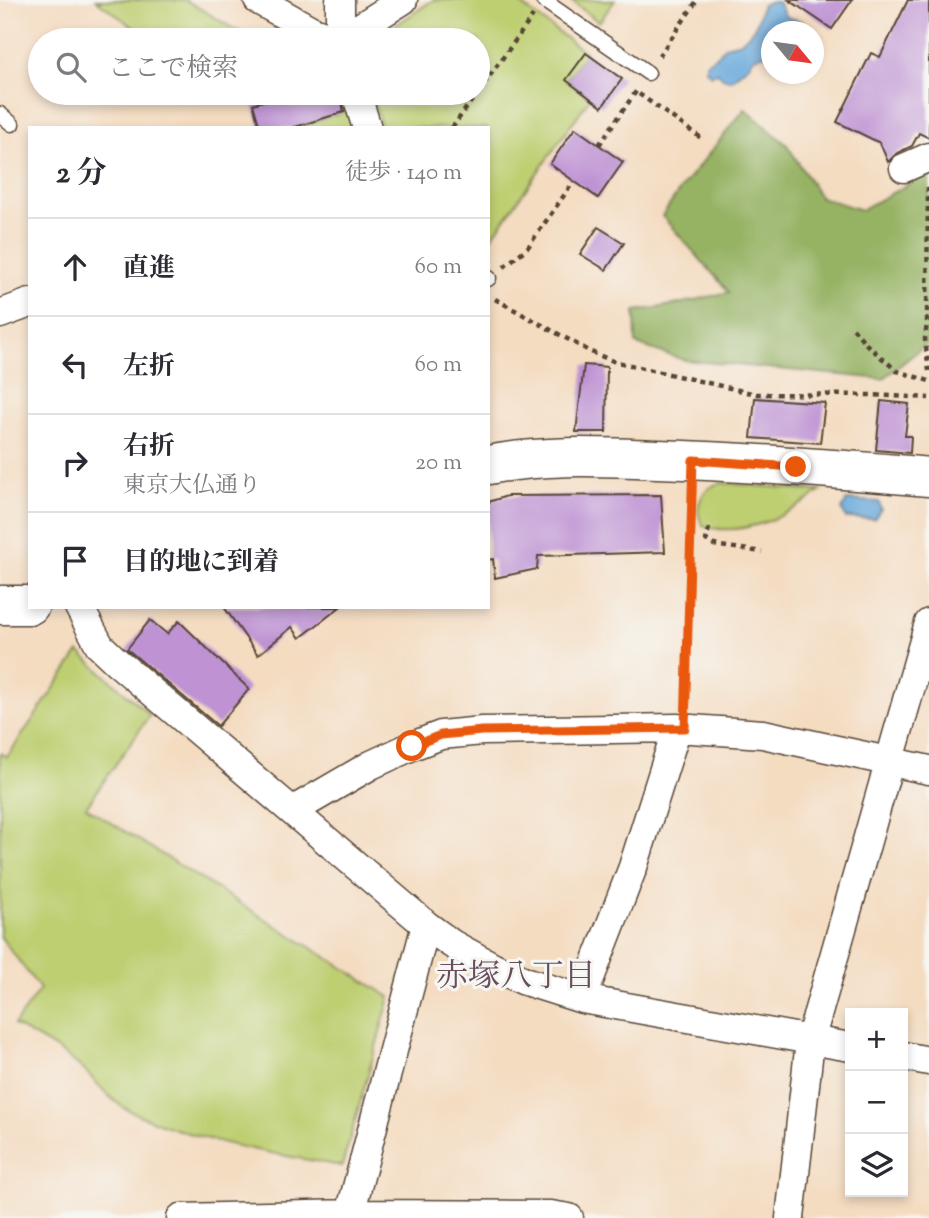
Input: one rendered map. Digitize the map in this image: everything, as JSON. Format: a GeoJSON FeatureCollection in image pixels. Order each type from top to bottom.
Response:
{"type":"FeatureCollection","features":[{"type":"Feature","properties":{"kind":"street"},"geometry":{"type":"LineString","coordinates":[[258,0],[308,28]]}},
{"type":"Feature","properties":{"kind":"street"},"geometry":{"type":"LineString","coordinates":[[340,0],[340,28]]}},
{"type":"Feature","properties":{"kind":"street"},"geometry":{"type":"LineString","coordinates":[[359,28],[403,0]]}},
{"type":"Feature","properties":{"kind":"street"},"geometry":{"type":"LineString","coordinates":[[360,105],[366,126]]}},
{"type":"Feature","properties":{"kind":"street"},"geometry":{"type":"LineString","coordinates":[[0,314],[28,304]]}},
{"type":"Feature","properties":{"kind":"street"},"geometry":{"type":"LineString","coordinates":[[490,465],[547,457],[693,460],[929,477]]}},
{"type":"Feature","properties":{"kind":"street"},"geometry":{"type":"LineString","coordinates":[[0,606],[28,605]]}},
{"type":"Feature","properties":{"kind":"street"},"geometry":{"type":"LineString","coordinates":[[80,609],[100,646],[117,663],[426,925],[452,944],[525,981],[582,999],[845,1046]]}},
{"type":"Feature","properties":{"kind":"street"},"geometry":{"type":"LineString","coordinates":[[790,1218],[810,1041],[929,623]]}},
{"type":"Feature","properties":{"kind":"street"},"geometry":{"type":"LineString","coordinates":[[582,999],[633,867],[681,728]]}},
{"type":"Feature","properties":{"kind":"street"},"geometry":{"type":"LineString","coordinates":[[292,811],[372,765],[441,735],[494,731],[681,728],[763,734],[929,769]]}},
{"type":"Feature","properties":{"kind":"street"},"geometry":{"type":"LineString","coordinates":[[350,1214],[426,925]]}},
{"type":"Feature","properties":{"kind":"street"},"geometry":{"type":"LineString","coordinates":[[908,1057],[929,1060]]}},
{"type":"Feature","properties":{"kind":"street"},"geometry":{"type":"LineString","coordinates":[[181,1218],[350,1214],[551,1215],[569,1218]]}},
{"type":"Feature","properties":{"kind":"lane"},"geometry":{"type":"LineString","coordinates":[[543,0],[648,74]]}},
{"type":"Feature","properties":{"kind":"path"},"geometry":{"type":"LineString","coordinates":[[490,76],[543,0]]}},
{"type":"Feature","properties":{"kind":"path"},"geometry":{"type":"LineString","coordinates":[[635,92],[704,140]]}},
{"type":"Feature","properties":{"kind":"path"},"geometry":{"type":"LineString","coordinates":[[453,126],[469,105]]}},
{"type":"Feature","properties":{"kind":"path"},"geometry":{"type":"LineString","coordinates":[[920,168],[927,323],[925,339],[929,371]]}},
{"type":"Feature","properties":{"kind":"path"},"geometry":{"type":"LineString","coordinates":[[490,277],[521,256],[574,181]]}},
{"type":"Feature","properties":{"kind":"path"},"geometry":{"type":"LineString","coordinates":[[490,297],[591,352],[624,364],[756,394],[929,398]]}},
{"type":"Feature","properties":{"kind":"path"},"geometry":{"type":"LineString","coordinates":[[853,328],[866,344],[897,371],[929,381]]}},
{"type":"Feature","properties":{"kind":"path"},"geometry":{"type":"LineString","coordinates":[[681,728],[693,460]]}},
{"type":"Feature","properties":{"kind":"path"},"geometry":{"type":"LineString","coordinates":[[709,528],[706,540],[714,545],[762,552]]}},
{"type":"Feature","properties":{"kind":"green space"},"geometry":{"type":"Polygon","coordinates":[[[96,0],[185,0],[233,28],[134,28],[96,0]]]}},
{"type":"Feature","properties":{"kind":"green space"},"geometry":{"type":"Polygon","coordinates":[[[433,0],[515,0],[586,53],[566,80],[590,98],[492,237],[490,126],[381,126],[375,105],[490,105],[490,28],[392,28],[433,0]]]}},
{"type":"Feature","properties":{"kind":"green space"},"geometry":{"type":"Polygon","coordinates":[[[570,0],[615,0],[599,22],[570,0]]]}},
{"type":"Feature","properties":{"kind":"green space"},"geometry":{"type":"Polygon","coordinates":[[[745,109],[787,145],[820,197],[861,210],[929,173],[929,342],[883,379],[684,360],[636,344],[635,311],[729,292],[662,216],[745,109]]]}},
{"type":"Feature","properties":{"kind":"green space"},"geometry":{"type":"Polygon","coordinates":[[[349,110],[353,126],[298,126],[349,110]]]}},
{"type":"Feature","properties":{"kind":"green space"},"geometry":{"type":"Polygon","coordinates":[[[722,483],[821,491],[780,516],[750,527],[719,529],[704,526],[699,513],[701,500],[709,489],[722,483]]]}},
{"type":"Feature","properties":{"kind":"green space"},"geometry":{"type":"Polygon","coordinates":[[[79,652],[150,715],[86,807],[390,997],[342,1166],[207,1139],[155,1122],[123,1107],[70,1058],[14,1025],[40,989],[0,936],[0,753],[7,757],[79,652]]]}},
{"type":"Feature","properties":{"kind":"water"},"geometry":{"type":"Polygon","coordinates":[[[778,2],[786,17],[801,21],[761,21],[761,55],[754,57],[750,64],[731,80],[718,73],[711,75],[706,70],[706,63],[725,46],[741,42],[750,33],[756,25],[762,5],[778,2]]]}},
{"type":"Feature","properties":{"kind":"water"},"geometry":{"type":"Polygon","coordinates":[[[847,500],[879,502],[881,509],[874,519],[846,518],[842,509],[847,500]]]}},
{"type":"Feature","properties":{"kind":"building"},"geometry":{"type":"Polygon","coordinates":[[[789,0],[852,0],[832,29],[824,21],[789,0]]]}},
{"type":"Feature","properties":{"kind":"building"},"geometry":{"type":"Polygon","coordinates":[[[908,0],[929,0],[929,138],[919,133],[912,146],[897,153],[888,162],[880,143],[837,122],[871,53],[880,57],[908,0]]]}},
{"type":"Feature","properties":{"kind":"building"},"geometry":{"type":"Polygon","coordinates":[[[586,53],[622,79],[602,107],[566,80],[586,53]]]}},
{"type":"Feature","properties":{"kind":"building"},"geometry":{"type":"Polygon","coordinates":[[[253,105],[343,105],[344,112],[298,126],[259,126],[253,105]]]}},
{"type":"Feature","properties":{"kind":"building"},"geometry":{"type":"Polygon","coordinates":[[[575,128],[623,162],[598,198],[550,164],[575,128]]]}},
{"type":"Feature","properties":{"kind":"building"},"geometry":{"type":"Polygon","coordinates":[[[598,227],[624,243],[606,270],[580,254],[598,227]]]}},
{"type":"Feature","properties":{"kind":"building"},"geometry":{"type":"Polygon","coordinates":[[[584,365],[607,367],[606,432],[576,432],[584,365]]]}},
{"type":"Feature","properties":{"kind":"building"},"geometry":{"type":"Polygon","coordinates":[[[755,398],[825,403],[820,443],[751,438],[755,398]]]}},
{"type":"Feature","properties":{"kind":"building"},"geometry":{"type":"Polygon","coordinates":[[[881,401],[909,404],[905,436],[911,436],[910,453],[876,450],[881,401]]]}},
{"type":"Feature","properties":{"kind":"building"},"geometry":{"type":"Polygon","coordinates":[[[661,495],[665,552],[538,556],[537,569],[495,578],[493,559],[490,560],[490,501],[507,496],[661,495]]]}},
{"type":"Feature","properties":{"kind":"building"},"geometry":{"type":"Polygon","coordinates":[[[225,609],[337,609],[300,638],[292,627],[258,655],[225,609]]]}},
{"type":"Feature","properties":{"kind":"building"},"geometry":{"type":"Polygon","coordinates":[[[150,620],[167,634],[179,621],[249,689],[218,726],[127,649],[150,620]]]}},
{"type":"Feature","properties":{"kind":"district","name":"赤塚八丁目"},"geometry":{"type":"Point","coordinates":[516,978]}},
{"type":"Feature","properties":{"kind":"route"},"geometry":{"type":"LineString","coordinates":[[412,746],[441,735],[482,731],[685,728],[693,460],[796,467]]}}]}
